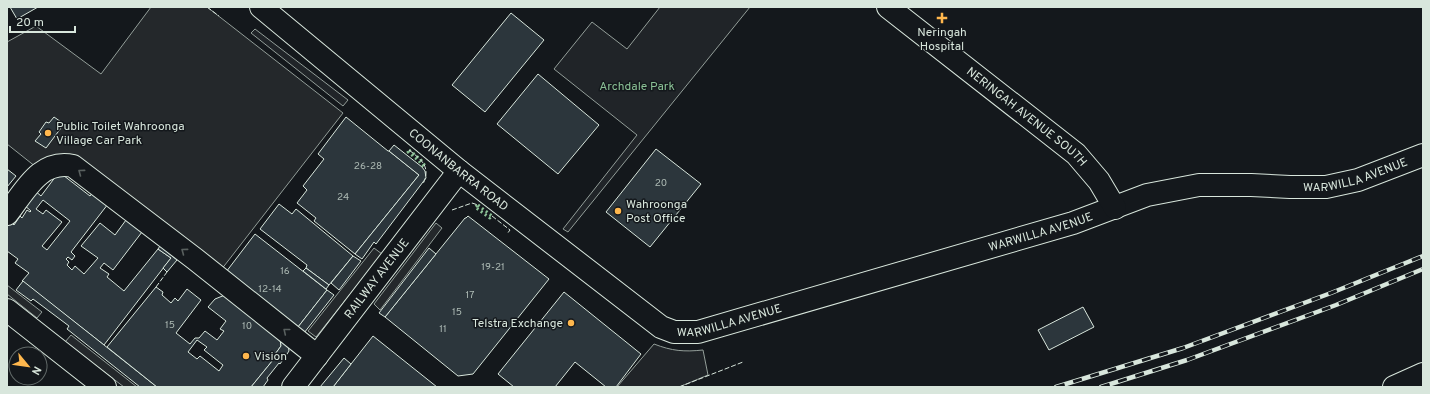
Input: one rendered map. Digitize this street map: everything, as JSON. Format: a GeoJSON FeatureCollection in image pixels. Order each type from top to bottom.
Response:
{"type":"FeatureCollection","features":[{"type":"Feature","properties":{"kind":"street","name":"COONANBARRA ROAD"},"geometry":{"type":"LineString","coordinates":[[261,7],[459,171],[661,327]]}},
{"type":"Feature","properties":{"kind":"street","name":"NERINGAH AVENUE SOUTH"},"geometry":{"type":"LineString","coordinates":[[888,7],[1076,154],[1099,181],[1115,208]]}},
{"type":"Feature","properties":{"kind":"street","name":"WARWILLA AVENUE"},"geometry":{"type":"LineString","coordinates":[[661,327],[674,332],[698,332],[1072,223],[1147,195],[1199,185],[1326,187],[1358,180],[1423,155]]}},
{"type":"Feature","properties":{"kind":"street"},"geometry":{"type":"LineString","coordinates":[[7,214],[36,177],[45,169],[54,165],[64,164],[73,166],[195,259],[317,356]]}},
{"type":"Feature","properties":{"kind":"street","name":"RAILWAY AVENUE"},"geometry":{"type":"LineString","coordinates":[[293,387],[459,171]]}},
{"type":"Feature","properties":{"kind":"street"},"geometry":{"type":"LineString","coordinates":[[7,310],[105,387]]}},
{"type":"Feature","properties":{"kind":"street"},"geometry":{"type":"LineString","coordinates":[[1394,387],[1423,374]]}},
{"type":"Feature","properties":{"kind":"green space","name":"Archdale Park"},"geometry":{"type":"Polygon","coordinates":[[[660,7],[750,7],[568,232],[563,229],[637,135],[554,69],[592,22],[627,49],[660,7]]]}},
{"type":"Feature","properties":{"kind":"green space"},"geometry":{"type":"Polygon","coordinates":[[[255,29],[348,100],[343,106],[251,33],[255,29]]]}},
{"type":"Feature","properties":{"kind":"green space"},"geometry":{"type":"Polygon","coordinates":[[[654,344],[678,350],[703,350],[708,375],[679,387],[617,387],[654,344]]]}},
{"type":"Feature","properties":{"kind":"shaded area"},"geometry":{"type":"Polygon","coordinates":[[[151,7],[207,7],[343,113],[221,270],[77,158],[36,167],[7,144],[7,42],[36,26],[101,74],[151,7]]]}},
{"type":"Feature","properties":{"kind":"shaded area"},"geometry":{"type":"Polygon","coordinates":[[[436,223],[442,228],[380,310],[374,304],[436,223]]]}},
{"type":"Feature","properties":{"kind":"shaded area"},"geometry":{"type":"Polygon","coordinates":[[[374,248],[382,254],[316,337],[308,331],[374,248]]]}},
{"type":"Feature","properties":{"kind":"shaded area"},"geometry":{"type":"Polygon","coordinates":[[[7,285],[42,312],[37,318],[7,294],[7,285]]]}},
{"type":"Feature","properties":{"kind":"shaded area"},"geometry":{"type":"Polygon","coordinates":[[[71,335],[137,387],[124,387],[65,342],[71,335]]]}},
{"type":"Feature","properties":{"kind":"building"},"geometry":{"type":"Polygon","coordinates":[[[10,7],[38,7],[17,19],[10,7]]]}},
{"type":"Feature","properties":{"kind":"building"},"geometry":{"type":"Polygon","coordinates":[[[511,13],[544,40],[485,112],[452,85],[511,13]]]}},
{"type":"Feature","properties":{"kind":"building"},"geometry":{"type":"Polygon","coordinates":[[[538,74],[599,125],[558,174],[497,124],[538,74]]]}},
{"type":"Feature","properties":{"kind":"building","name":"Public Toilet Wahroonga Village Car Park"},"geometry":{"type":"Polygon","coordinates":[[[54,117],[64,124],[46,148],[35,141],[41,134],[39,132],[46,122],[49,123],[54,117]]]}},
{"type":"Feature","properties":{"kind":"building"},"geometry":{"type":"Polygon","coordinates":[[[346,117],[419,175],[355,254],[314,221],[316,218],[297,203],[307,190],[303,186],[324,159],[318,154],[346,117]]]}},
{"type":"Feature","properties":{"kind":"building"},"geometry":{"type":"Polygon","coordinates":[[[394,145],[422,167],[425,171],[426,178],[376,244],[374,242],[362,259],[355,254],[419,175],[389,151],[394,145]]]}},
{"type":"Feature","properties":{"kind":"building"},"geometry":{"type":"Polygon","coordinates":[[[656,149],[701,184],[650,247],[606,212],[656,149]]]}},
{"type":"Feature","properties":{"kind":"building"},"geometry":{"type":"Polygon","coordinates":[[[7,169],[16,176],[7,187],[7,169]]]}},
{"type":"Feature","properties":{"kind":"building"},"geometry":{"type":"Polygon","coordinates":[[[59,172],[90,196],[93,192],[108,204],[71,252],[75,256],[72,260],[68,257],[66,259],[69,262],[67,265],[72,270],[75,266],[84,274],[98,258],[81,246],[100,223],[115,235],[126,220],[142,232],[113,270],[104,263],[100,268],[109,274],[107,277],[124,291],[158,249],[171,258],[104,345],[22,281],[29,273],[15,263],[18,259],[7,251],[7,225],[10,221],[14,225],[20,216],[22,218],[27,210],[30,212],[31,211],[24,205],[34,190],[41,196],[59,172]],[[43,200],[36,209],[43,214],[46,210],[62,222],[42,246],[47,250],[70,221],[43,200]]]}},
{"type":"Feature","properties":{"kind":"building"},"geometry":{"type":"Polygon","coordinates":[[[279,204],[292,214],[296,209],[353,256],[329,285],[306,268],[307,265],[260,229],[279,204]]]}},
{"type":"Feature","properties":{"kind":"building"},"geometry":{"type":"Polygon","coordinates":[[[468,216],[549,279],[473,374],[458,376],[385,317],[468,216]]]}},
{"type":"Feature","properties":{"kind":"building"},"geometry":{"type":"Polygon","coordinates":[[[255,234],[327,290],[298,327],[226,272],[255,234]]]}},
{"type":"Feature","properties":{"kind":"building"},"geometry":{"type":"Polygon","coordinates":[[[160,246],[177,260],[167,272],[163,268],[171,258],[158,249],[160,246]]]}},
{"type":"Feature","properties":{"kind":"building"},"geometry":{"type":"Polygon","coordinates":[[[429,248],[436,254],[385,317],[379,313],[429,248]]]}},
{"type":"Feature","properties":{"kind":"building"},"geometry":{"type":"Polygon","coordinates":[[[353,256],[361,261],[339,290],[331,283],[353,256]]]}},
{"type":"Feature","properties":{"kind":"building"},"geometry":{"type":"Polygon","coordinates":[[[306,268],[329,285],[326,289],[303,271],[306,268]]]}},
{"type":"Feature","properties":{"kind":"building"},"geometry":{"type":"Polygon","coordinates":[[[23,281],[157,387],[140,387],[67,329],[69,326],[33,299],[31,301],[16,290],[23,281]]]}},
{"type":"Feature","properties":{"kind":"building"},"geometry":{"type":"Polygon","coordinates":[[[156,287],[163,292],[162,295],[171,303],[175,298],[178,301],[187,289],[201,300],[176,333],[190,344],[195,338],[199,338],[205,331],[217,340],[224,331],[220,329],[226,321],[208,307],[215,299],[225,295],[280,339],[281,346],[273,357],[273,360],[251,387],[157,387],[107,347],[156,287]],[[197,340],[188,352],[197,359],[200,356],[219,371],[223,365],[204,350],[207,347],[197,340]]]}},
{"type":"Feature","properties":{"kind":"building"},"geometry":{"type":"Polygon","coordinates":[[[327,290],[334,295],[304,333],[298,327],[327,290]]]}},
{"type":"Feature","properties":{"kind":"building","name":"Telstra Exchange"},"geometry":{"type":"Polygon","coordinates":[[[564,292],[641,354],[616,387],[606,387],[575,362],[555,387],[514,387],[498,374],[564,292]]]}},
{"type":"Feature","properties":{"kind":"building"},"geometry":{"type":"Polygon","coordinates":[[[1083,307],[1094,327],[1049,350],[1038,330],[1083,307]]]}},
{"type":"Feature","properties":{"kind":"building"},"geometry":{"type":"Polygon","coordinates":[[[373,336],[437,387],[333,387],[373,336]]]}},
{"type":"Feature","properties":{"kind":"building"},"geometry":{"type":"Polygon","coordinates":[[[280,339],[288,345],[289,351],[280,364],[279,363],[267,378],[268,380],[263,387],[251,387],[273,360],[273,357],[281,346],[280,339]]]}},
{"type":"Feature","properties":{"kind":"building"},"geometry":{"type":"Polygon","coordinates":[[[344,358],[351,364],[333,387],[320,387],[344,358]]]}},
{"type":"Feature","properties":{"kind":"railway"},"geometry":{"type":"LineString","coordinates":[[1056,387],[1183,348],[1331,293],[1423,256]]}},
{"type":"Feature","properties":{"kind":"railway"},"geometry":{"type":"LineString","coordinates":[[1101,387],[1187,360],[1336,305],[1423,269]]}},
{"type":"Feature","properties":{"kind":"hedge"},"geometry":{"type":"LineString","coordinates":[[409,150],[421,160],[425,166],[424,167],[408,152],[409,150]]}},
{"type":"Feature","properties":{"kind":"hedge"},"geometry":{"type":"LineString","coordinates":[[478,205],[492,216],[490,218],[475,207],[478,205]]}},
{"type":"Feature","properties":{"kind":"fence"},"geometry":{"type":"LineString","coordinates":[[207,7],[219,16]]}},
{"type":"Feature","properties":{"kind":"fence"},"geometry":{"type":"LineString","coordinates":[[409,150],[418,157],[426,168],[423,184]]}},
{"type":"Feature","properties":{"kind":"fence"},"geometry":{"type":"LineString","coordinates":[[452,210],[472,203],[478,205]]}},
{"type":"Feature","properties":{"kind":"fence"},"geometry":{"type":"LineString","coordinates":[[492,216],[510,230],[507,234]]}},
{"type":"Feature","properties":{"kind":"fence"},"geometry":{"type":"LineString","coordinates":[[156,287],[167,272]]}},
{"type":"Feature","properties":{"kind":"fence"},"geometry":{"type":"LineString","coordinates":[[679,387],[743,362]]}},
{"type":"Feature","properties":{"kind":"place","name":"Neringah Hospital"},"geometry":{"type":"Point","coordinates":[942,18]}},
{"type":"Feature","properties":{"kind":"place","name":"Public Toilet Wahroonga Village Car Park"},"geometry":{"type":"Point","coordinates":[48,133]}},
{"type":"Feature","properties":{"kind":"place","name":"Wahroonga Post Office"},"geometry":{"type":"Point","coordinates":[618,211]}},
{"type":"Feature","properties":{"kind":"place","name":"Telstra Exchange"},"geometry":{"type":"Point","coordinates":[571,323]}},
{"type":"Feature","properties":{"kind":"place","name":"Vision"},"geometry":{"type":"Point","coordinates":[246,356]}}]}
